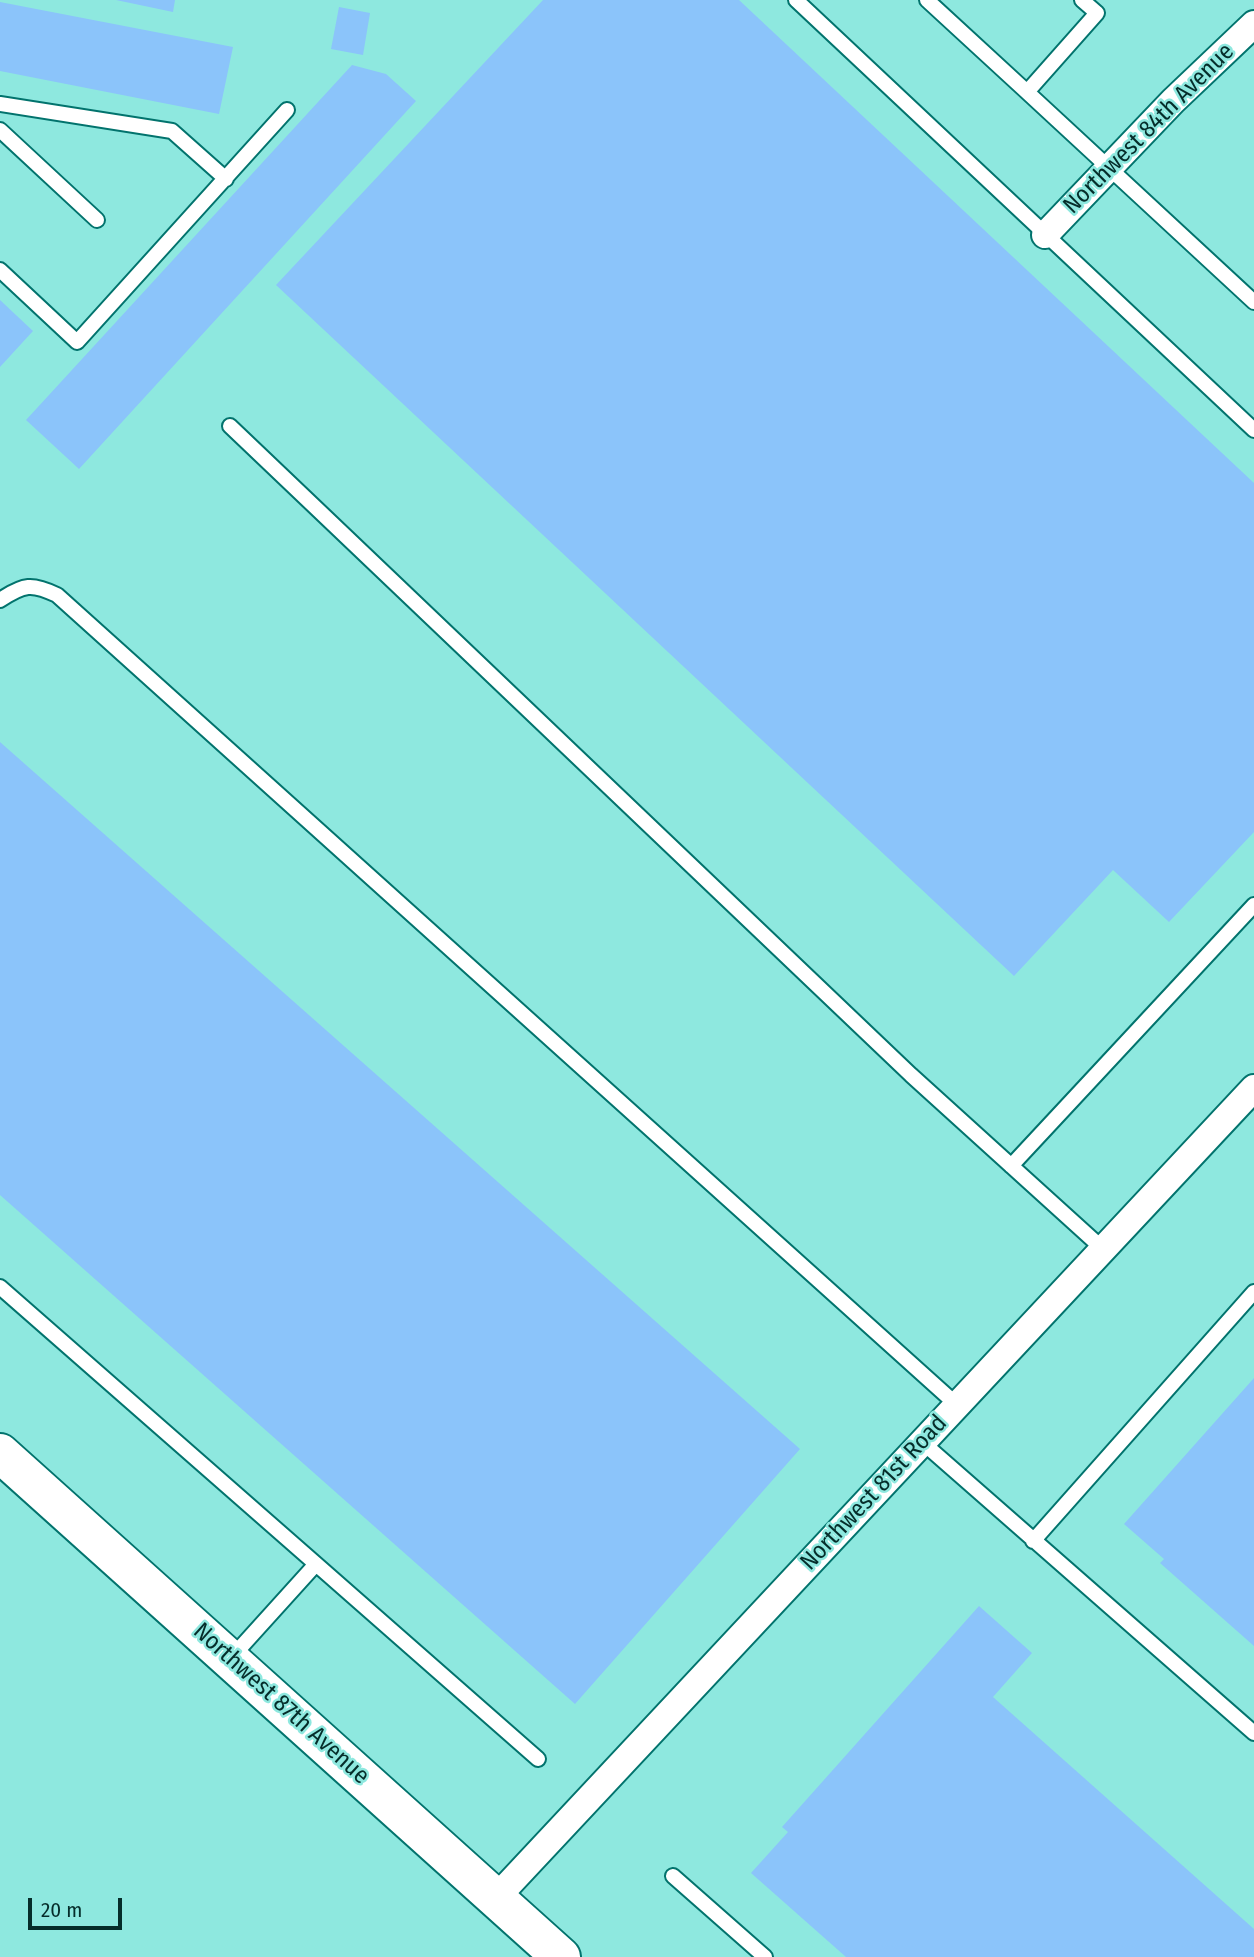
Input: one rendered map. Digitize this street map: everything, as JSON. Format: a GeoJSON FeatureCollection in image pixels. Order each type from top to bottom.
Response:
{"type":"FeatureCollection","features":[{"type":"Feature","properties":{"kind":"main road","name":"Northwest 87th Avenue"},"geometry":{"type":"LineString","coordinates":[[0,1453],[561,1957]]}},
{"type":"Feature","properties":{"kind":"street","name":"Northwest 84th Avenue"},"geometry":{"type":"LineString","coordinates":[[1045,235],[1107,168],[1254,24]]}},
{"type":"Feature","properties":{"kind":"street","name":"Northwest 81st Road"},"geometry":{"type":"LineString","coordinates":[[495,1899],[1254,1088]]}},
{"type":"Feature","properties":{"kind":"lane"},"geometry":{"type":"LineString","coordinates":[[796,0],[1254,430]]}},
{"type":"Feature","properties":{"kind":"lane"},"geometry":{"type":"LineString","coordinates":[[927,0],[1254,302]]}},
{"type":"Feature","properties":{"kind":"lane"},"geometry":{"type":"LineString","coordinates":[[1027,92],[1097,13],[1082,0]]}},
{"type":"Feature","properties":{"kind":"lane"},"geometry":{"type":"LineString","coordinates":[[0,104],[172,131],[226,179]]}},
{"type":"Feature","properties":{"kind":"lane"},"geometry":{"type":"LineString","coordinates":[[0,270],[77,342],[287,110]]}},
{"type":"Feature","properties":{"kind":"lane"},"geometry":{"type":"LineString","coordinates":[[0,130],[97,219]]}},
{"type":"Feature","properties":{"kind":"lane"},"geometry":{"type":"LineString","coordinates":[[230,426],[911,1075],[1103,1249]]}},
{"type":"Feature","properties":{"kind":"lane"},"geometry":{"type":"LineString","coordinates":[[0,600],[16,589],[36,585],[57,595],[957,1405]]}},
{"type":"Feature","properties":{"kind":"lane"},"geometry":{"type":"LineString","coordinates":[[1011,1166],[1254,905]]}},
{"type":"Feature","properties":{"kind":"lane"},"geometry":{"type":"LineString","coordinates":[[0,1287],[538,1759]]}},
{"type":"Feature","properties":{"kind":"lane"},"geometry":{"type":"LineString","coordinates":[[1033,1541],[1254,1292]]}},
{"type":"Feature","properties":{"kind":"lane"},"geometry":{"type":"LineString","coordinates":[[922,1443],[1254,1733]]}},
{"type":"Feature","properties":{"kind":"lane"},"geometry":{"type":"LineString","coordinates":[[231,1658],[316,1564]]}},
{"type":"Feature","properties":{"kind":"lane"},"geometry":{"type":"LineString","coordinates":[[673,1876],[765,1957]]}},
{"type":"Feature","properties":{"kind":"building"},"geometry":{"type":"Polygon","coordinates":[[[116,0],[175,0],[173,12],[116,0]]]}},
{"type":"Feature","properties":{"kind":"building"},"geometry":{"type":"Polygon","coordinates":[[[543,0],[739,0],[1254,483],[1254,832],[1169,922],[1113,870],[1014,976],[276,285],[543,0]]]}},
{"type":"Feature","properties":{"kind":"building"},"geometry":{"type":"Polygon","coordinates":[[[0,2],[233,47],[219,114],[0,71],[0,2]]]}},
{"type":"Feature","properties":{"kind":"building"},"geometry":{"type":"Polygon","coordinates":[[[339,7],[370,13],[363,55],[331,49],[339,7]]]}},
{"type":"Feature","properties":{"kind":"building"},"geometry":{"type":"Polygon","coordinates":[[[352,65],[386,74],[416,101],[79,469],[26,420],[352,65]]]}},
{"type":"Feature","properties":{"kind":"building"},"geometry":{"type":"Polygon","coordinates":[[[0,300],[33,331],[0,367],[0,300]]]}},
{"type":"Feature","properties":{"kind":"building"},"geometry":{"type":"Polygon","coordinates":[[[0,742],[800,1449],[575,1704],[0,1195],[0,742]]]}},
{"type":"Feature","properties":{"kind":"building"},"geometry":{"type":"Polygon","coordinates":[[[1254,1378],[1254,1646],[1160,1563],[1164,1559],[1124,1524],[1254,1378]]]}},
{"type":"Feature","properties":{"kind":"building"},"geometry":{"type":"Polygon","coordinates":[[[979,1606],[1032,1653],[993,1697],[1254,1929],[1254,1957],[846,1957],[751,1873],[788,1832],[782,1827],[979,1606]]]}}]}
